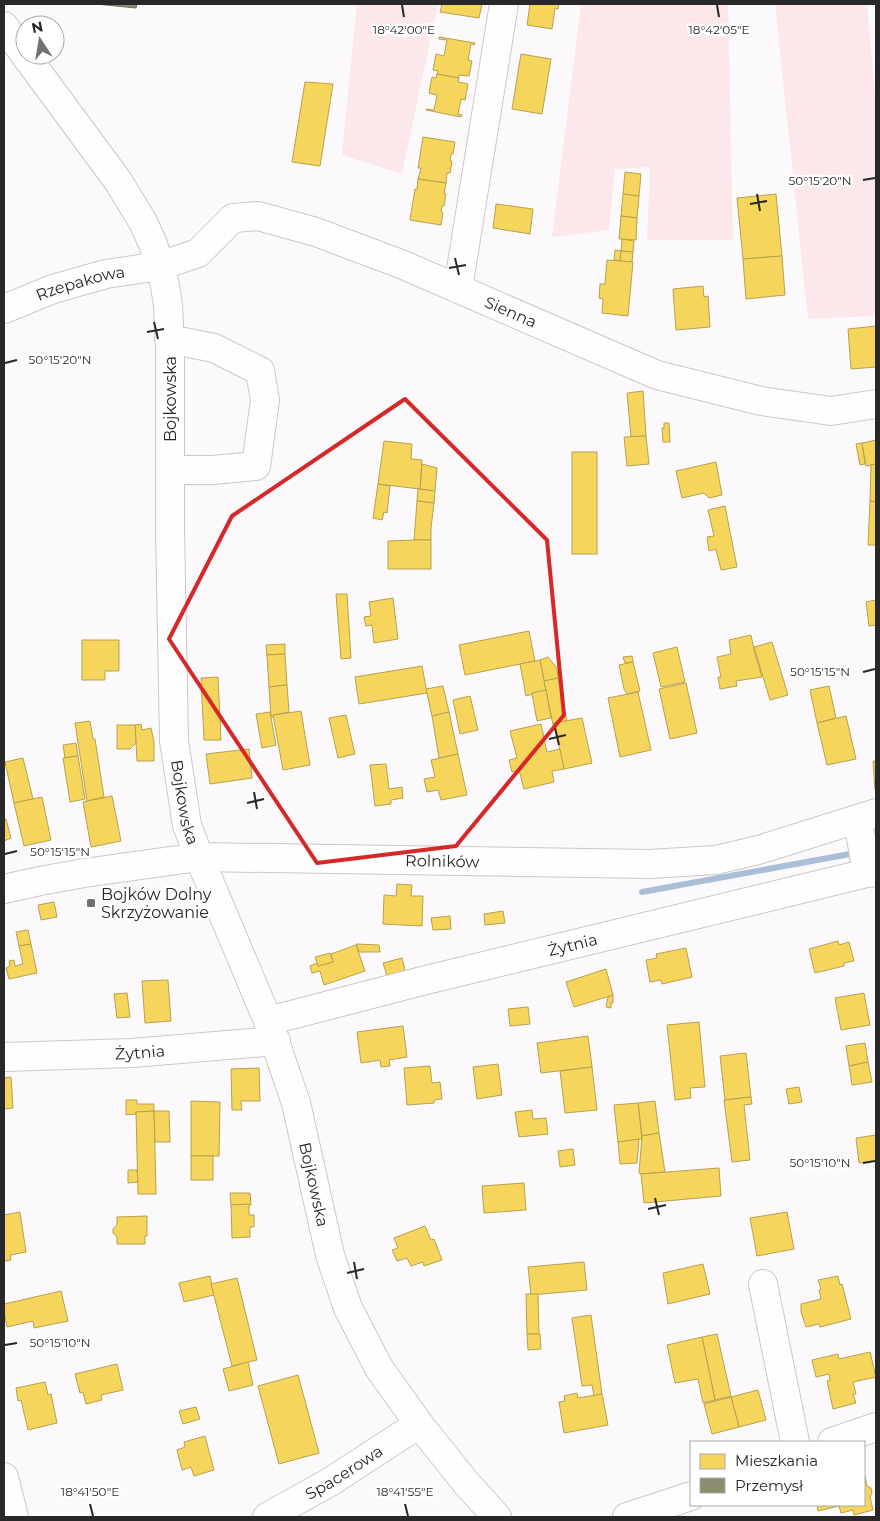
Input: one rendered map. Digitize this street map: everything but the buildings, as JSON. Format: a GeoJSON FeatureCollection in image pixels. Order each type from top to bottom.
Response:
{"type":"FeatureCollection","features":[{"type":"Feature","properties":{"kind":"street"},"geometry":{"type":"LineString","coordinates":[[458,288],[504,4]]}},
{"type":"Feature","properties":{"kind":"street","name":"Bojkowska"},"geometry":{"type":"LineString","coordinates":[[4,26],[15,41]]}},
{"type":"Feature","properties":{"kind":"street","name":"Bojkowska"},"geometry":{"type":"LineString","coordinates":[[32,65],[131,201],[147,229],[160,266],[167,299],[174,741],[187,825],[272,1031],[296,1103],[330,1256],[348,1308],[379,1368],[419,1424],[467,1484],[497,1517]]}},
{"type":"Feature","properties":{"kind":"street","name":"Sienna"},"geometry":{"type":"LineString","coordinates":[[160,266],[198,253],[234,218],[258,216],[316,232],[401,264],[657,375],[762,400],[831,411],[876,404]]}},
{"type":"Feature","properties":{"kind":"street","name":"Rzepakowa"},"geometry":{"type":"LineString","coordinates":[[4,309],[53,289],[106,274],[160,266]]}},
{"type":"Feature","properties":{"kind":"street"},"geometry":{"type":"LineString","coordinates":[[169,338],[214,348],[260,371],[265,400],[256,466],[212,470],[170,470]]}},
{"type":"Feature","properties":{"kind":"street"},"geometry":{"type":"LineString","coordinates":[[866,817],[861,838],[872,873]]}},
{"type":"Feature","properties":{"kind":"street","name":"Rolników"},"geometry":{"type":"LineString","coordinates":[[4,889],[84,873],[199,857],[659,863],[716,860],[762,849],[866,817]]}},
{"type":"Feature","properties":{"kind":"street","name":"Żytnia"},"geometry":{"type":"LineString","coordinates":[[4,1057],[132,1053],[272,1031],[432,979],[872,873]]}},
{"type":"Feature","properties":{"kind":"street"},"geometry":{"type":"LineString","coordinates":[[763,1284],[795,1441]]}},
{"type":"Feature","properties":{"kind":"street","name":"Spacerowa"},"geometry":{"type":"LineString","coordinates":[[267,1517],[330,1482],[419,1424]]}},
{"type":"Feature","properties":{"kind":"street"},"geometry":{"type":"LineString","coordinates":[[835,1441],[876,1427]]}},
{"type":"Feature","properties":{"kind":"street"},"geometry":{"type":"LineString","coordinates":[[4,1477],[14,1517]]}},
{"type":"Feature","properties":{"kind":"street"},"geometry":{"type":"LineString","coordinates":[[627,1517],[690,1496]]}},
{"type":"Feature","properties":{"kind":"highlighted area"},"geometry":{"type":"Polygon","coordinates":[[[405,399],[547,540],[564,715],[456,846],[317,863],[169,639],[232,516],[405,399]]]}},
{"type":"Feature","properties":{"kind":"shaded area"},"geometry":{"type":"Polygon","coordinates":[[[357,4],[438,4],[402,174],[342,155],[357,4]]]}},
{"type":"Feature","properties":{"kind":"shaded area"},"geometry":{"type":"Polygon","coordinates":[[[581,4],[728,4],[733,240],[647,240],[650,167],[615,169],[609,230],[552,237],[581,4]]]}},
{"type":"Feature","properties":{"kind":"shaded area"},"geometry":{"type":"Polygon","coordinates":[[[775,4],[867,4],[876,105],[876,316],[808,319],[775,4]]]}},
{"type":"Feature","properties":{"kind":"waterway"},"geometry":{"type":"LineString","coordinates":[[642,892],[850,854]]}},
{"type":"Feature","properties":{"kind":"place","name":"Bojków Dolny Skrzyżowanie"},"geometry":{"type":"Point","coordinates":[91,903]}}]}
